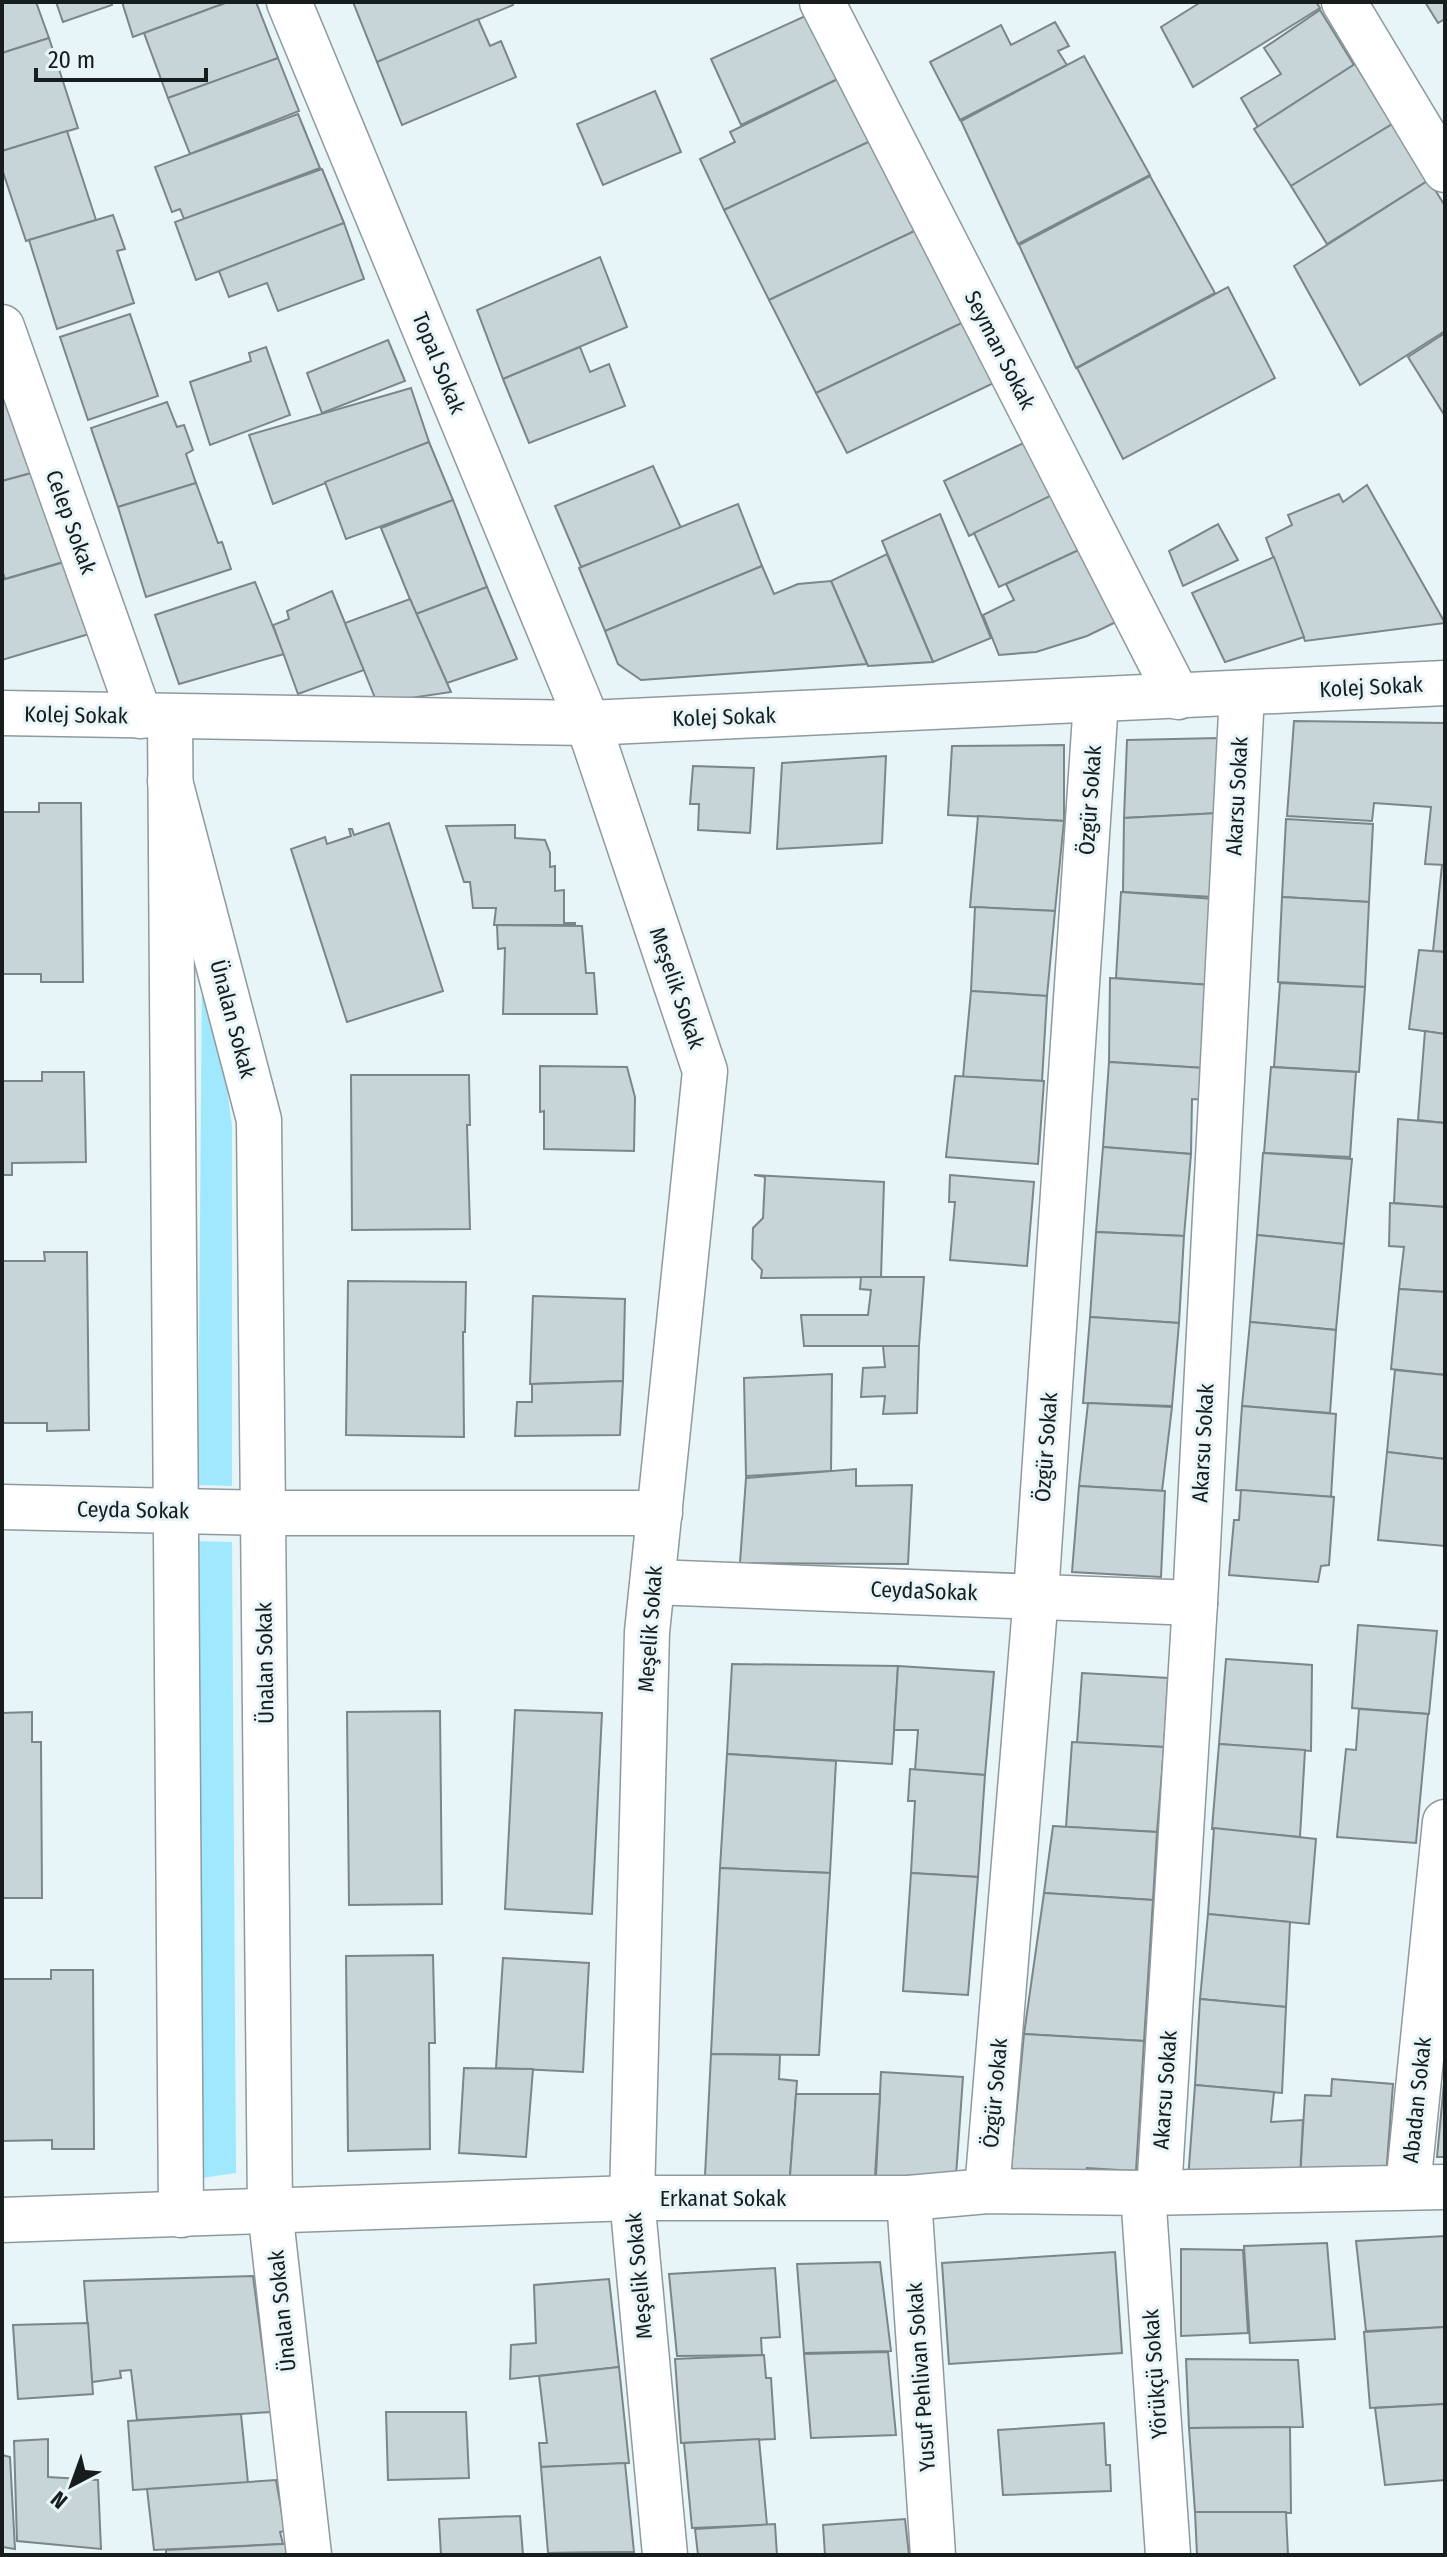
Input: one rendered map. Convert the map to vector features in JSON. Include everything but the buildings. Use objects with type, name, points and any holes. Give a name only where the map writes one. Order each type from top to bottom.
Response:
[{"type":"street","name":"Topal Sokak","points":[[289,2],[588,723]]},
{"type":"street","name":"Seyman Sokak","points":[[822,2],[1178,697]]},
{"type":"street","points":[[1344,2],[1445,170]]},
{"type":"street","name":"Celep Sokak","points":[[2,327],[155,716]]},
{"type":"street","name":"Kolej Sokak","points":[[2,713],[588,723],[1445,683]]},
{"type":"street","name":"Akarsu Sokak","points":[[1151,2193],[1195,1603],[1242,694]]},
{"type":"street","name":"Özgür Sokak","points":[[987,2191],[1036,1595],[1096,701]]},
{"type":"street","name":"Ünalan Sokak","points":[[155,716],[259,1120],[270,2210],[309,2555]]},
{"type":"street","name":"Meşelik Sokak","points":[[588,723],[705,1071],[647,1632],[632,2198],[665,2555]]},
{"type":"street","name":"Ünalan Sokak","points":[[170,781],[181,2215]]},
{"type":"street","name":"Ceyda Sokak","points":[[2,1507],[263,1513],[660,1513]]},
{"type":"street","name":"CeydaSokak","points":[[653,1582],[1195,1603]]},
{"type":"street","name":"Abadan Sokak","points":[[1426,2187],[1445,1822]]},
{"type":"street","name":"Erkanat Sokak","points":[[2,2220],[632,2198],[909,2198],[987,2191],[1151,2193],[1426,2187]]},
{"type":"street","name":"Yörükçü Sokak","points":[[1151,2193],[1168,2555]]},
{"type":"street","name":"Yusuf Pehlivan Sokak","points":[[909,2198],[933,2555]]},
{"type":"shaded area","points":[[202,969],[211,969],[232,1126],[232,1486],[198,1485]]},
{"type":"shaded area","points":[[190,1541],[232,1542],[236,2173],[202,2178]]}]
